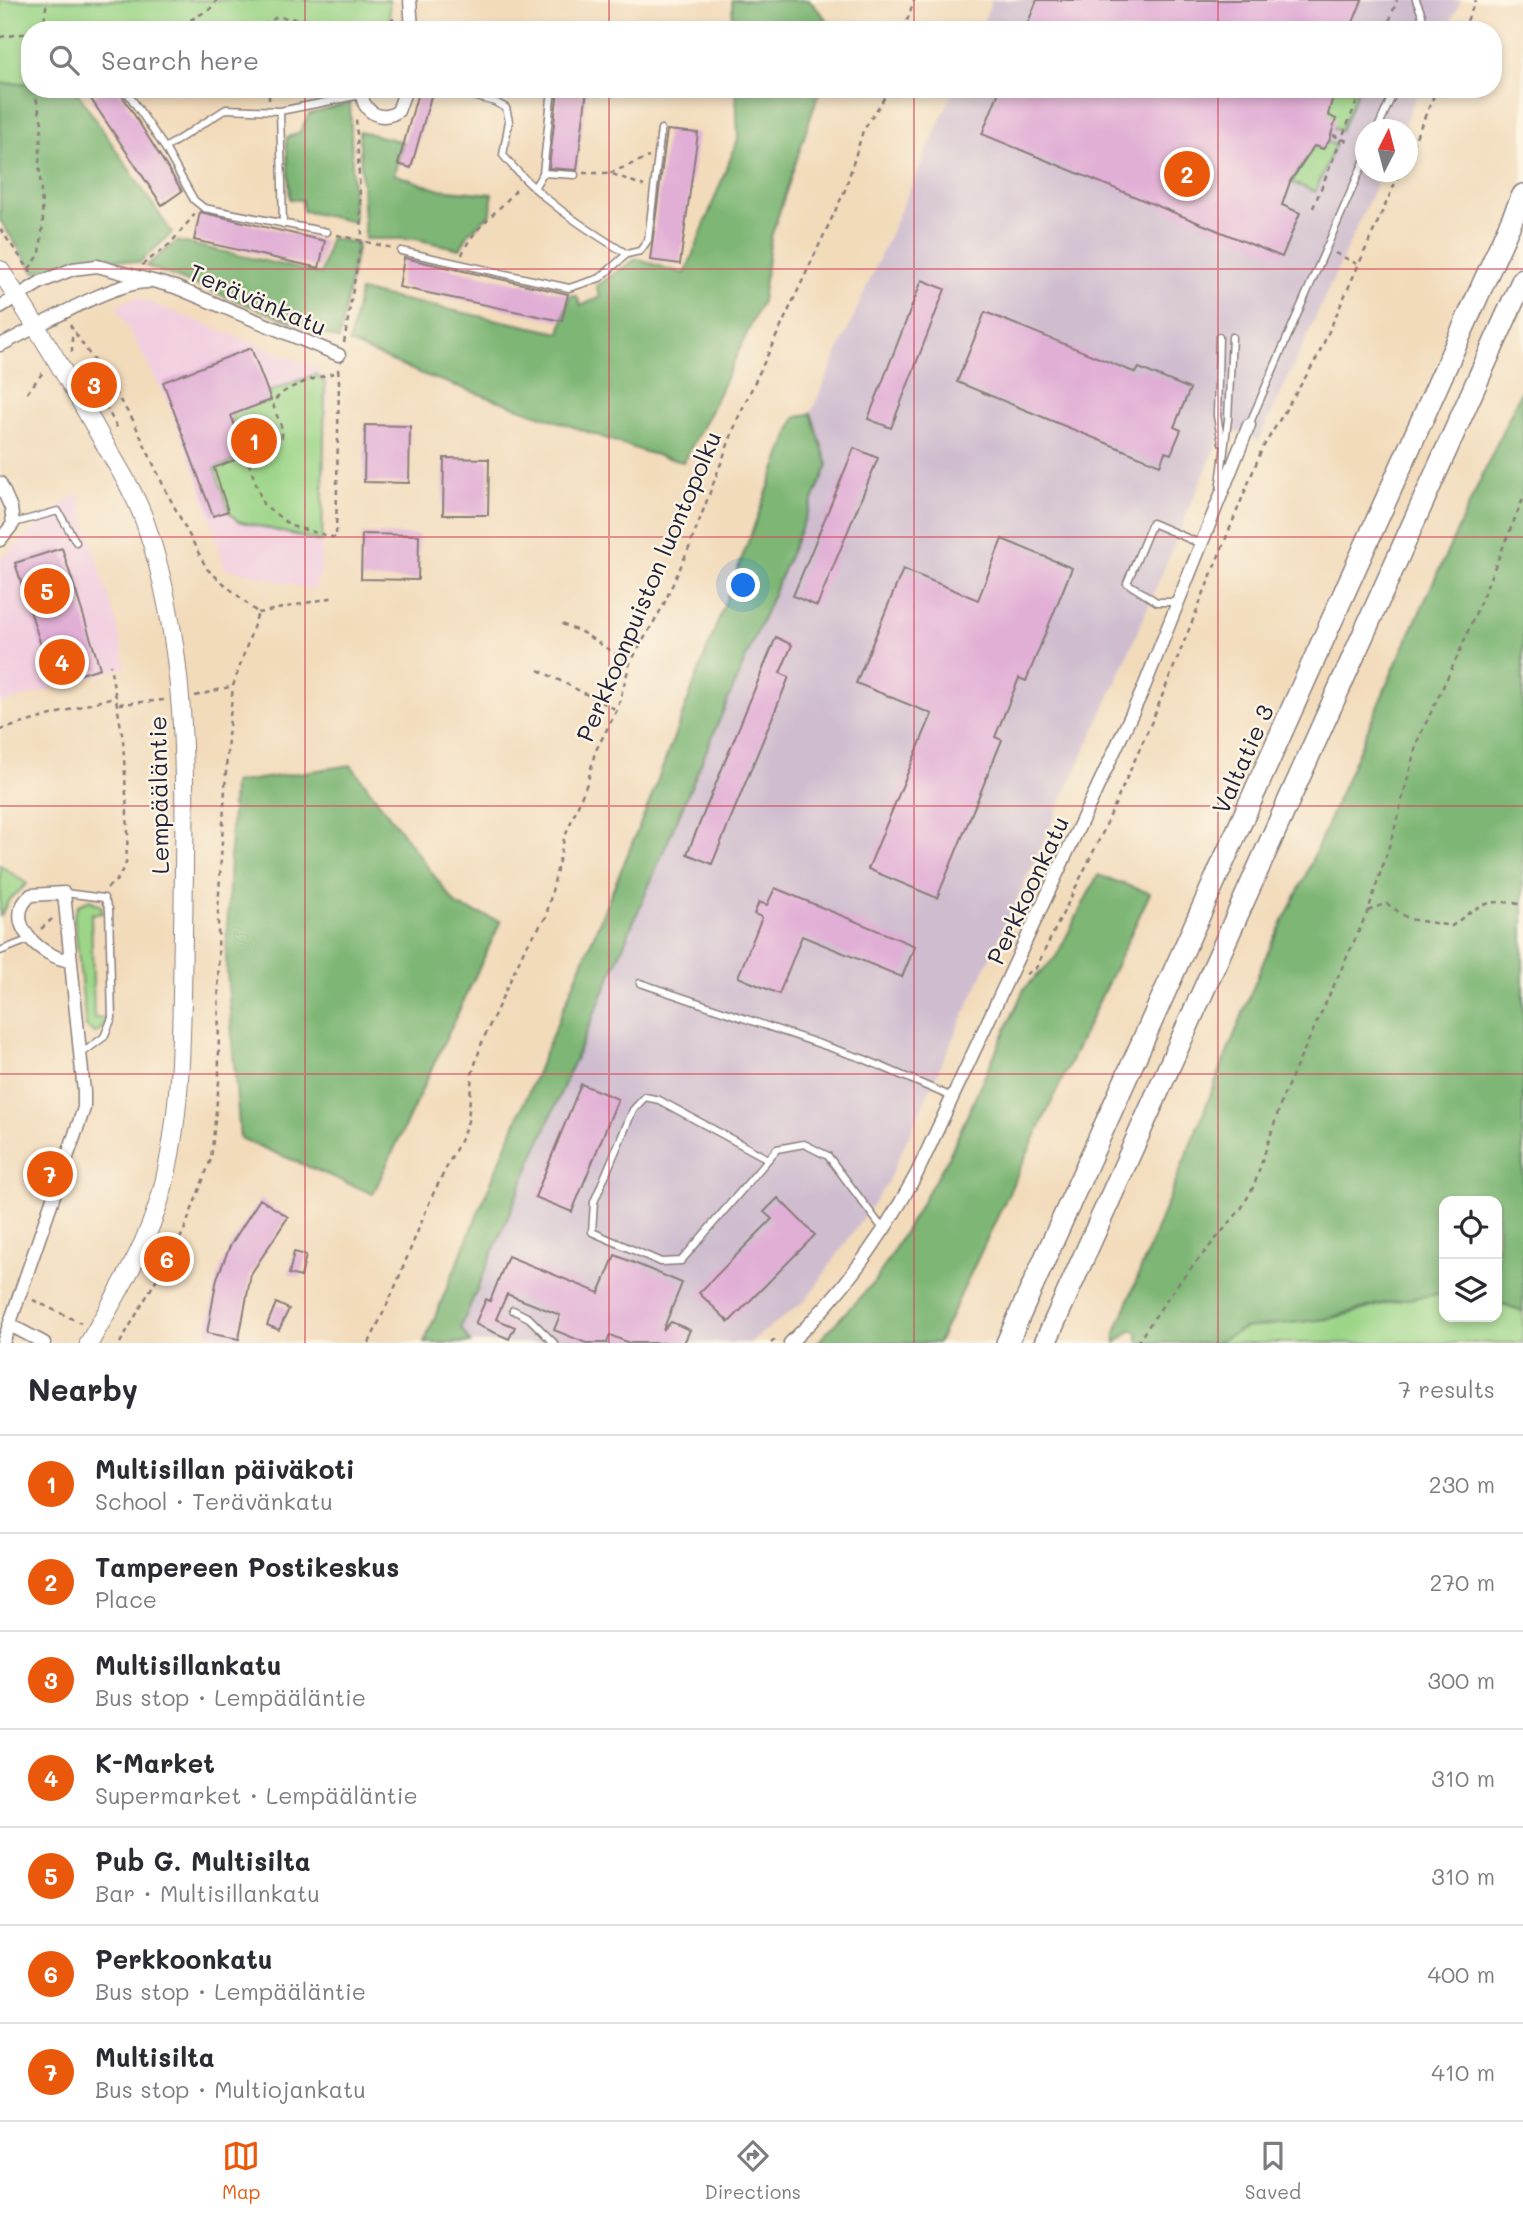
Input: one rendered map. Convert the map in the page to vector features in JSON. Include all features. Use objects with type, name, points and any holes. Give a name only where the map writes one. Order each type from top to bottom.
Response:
[{"type":"highway","name":"Valtatie 3","points":[[1007,1343],[1523,195]]},
{"type":"highway","points":[[1045,1343],[1523,279]]},
{"type":"main road","name":"Lempääläntie","points":[[0,270],[74,387],[144,518],[166,596],[181,693],[183,1027],[177,1111],[170,1155],[152,1222],[132,1268],[93,1336]]},
{"type":"street","points":[[364,98],[372,114],[391,116],[398,111],[403,98]]},
{"type":"street","name":"Terävänkatu","points":[[0,307],[41,282],[74,269],[97,266],[160,281],[339,355]]},
{"type":"street","name":"Terävänkatu","points":[[0,345],[113,289],[133,282],[160,281]]},
{"type":"street","name":"Perkkoonkatu","points":[[790,1343],[839,1294],[885,1231],[917,1173],[1098,789],[1178,602],[1249,425]]},
{"type":"street","points":[[0,483],[11,508],[13,524],[0,540]]},
{"type":"street","points":[[3,1343],[84,1108],[71,961],[60,901],[31,895],[19,905],[17,923],[28,940],[45,954],[71,961]]},
{"type":"street","points":[[10,1325],[44,1343]]},
{"type":"lane","points":[[1416,0],[1422,15],[1421,21]]},
{"type":"lane","points":[[131,98],[165,148],[194,200],[204,208],[327,232]]},
{"type":"lane","points":[[165,148],[226,109],[279,111],[352,98]]},
{"type":"lane","points":[[475,98],[506,108],[509,121],[503,155],[523,180],[576,223],[627,254]]},
{"type":"lane","points":[[534,188],[543,173],[551,98]]},
{"type":"lane","points":[[1382,119],[1391,98]]},
{"type":"lane","points":[[279,111],[284,224]]},
{"type":"lane","points":[[401,251],[569,288],[600,278],[627,254],[640,251],[648,240],[661,129]]},
{"type":"lane","points":[[543,173],[575,174]]},
{"type":"lane","points":[[1249,425],[1355,181]]},
{"type":"lane","points":[[1219,337],[1217,416],[1222,448]]},
{"type":"lane","points":[[1220,497],[1222,448],[1228,419],[1232,337]]},
{"type":"lane","points":[[13,524],[58,510],[75,542]]},
{"type":"lane","points":[[1178,602],[1157,602],[1127,583],[1152,523],[1201,544]]},
{"type":"lane","points":[[60,901],[96,894],[104,898],[109,909],[112,1018],[104,1037],[80,1054]]},
{"type":"lane","points":[[0,951],[28,940]]},
{"type":"lane","points":[[640,983],[864,1059],[953,1097]]},
{"type":"lane","points":[[768,1158],[659,1100],[645,1097],[633,1110],[594,1202],[592,1232],[661,1262],[681,1261],[777,1149],[804,1144],[828,1156],[885,1231]]},
{"type":"lane","points":[[513,1310],[529,1318],[554,1343]]},
{"type":"path","points":[[44,21],[47,0]]},
{"type":"path","points":[[189,21],[210,9],[218,0]]},
{"type":"path","points":[[907,21],[914,0]]},
{"type":"path","points":[[1389,21],[1397,0]]},
{"type":"path","points":[[1467,21],[1476,0]]},
{"type":"path","points":[[392,21],[397,18],[405,5]]},
{"type":"path","points":[[270,21],[277,17],[324,21]]},
{"type":"path","points":[[0,37],[21,34]]},
{"type":"path","points":[[29,269],[40,254],[43,221],[39,163],[42,124],[36,98]]},
{"type":"path","points":[[338,372],[280,392],[273,401],[282,426],[281,441],[253,453],[248,461],[263,503],[291,526],[336,538],[339,355],[348,324],[362,241],[355,110],[362,98]]},
{"type":"path","name":"Perkkoonpuiston luontopolku","points":[[369,1343],[432,1196],[462,1137],[468,1121],[472,1074],[482,1042],[526,948],[546,917],[564,839],[588,782],[595,752],[617,710],[630,663],[663,606],[738,418],[845,190],[863,131],[884,98]]},
{"type":"path","points":[[1313,208],[1358,98]]},
{"type":"path","points":[[1418,132],[1433,98]]},
{"type":"path","points":[[1333,135],[1349,142]]},
{"type":"path","points":[[610,173],[658,152]]},
{"type":"path","points":[[590,172],[610,173],[654,189]]},
{"type":"path","points":[[458,263],[465,245],[477,230],[506,204],[523,180]]},
{"type":"path","points":[[1022,973],[1030,973],[1036,968],[1102,834],[1152,721],[1262,449],[1317,358],[1395,182]]},
{"type":"path","points":[[138,275],[142,265],[170,244],[198,211]]},
{"type":"path","points":[[327,232],[401,251]]},
{"type":"path","points":[[1325,248],[1357,264]]},
{"type":"path","points":[[72,352],[72,338],[76,332]]},
{"type":"path","points":[[26,393],[46,368]]},
{"type":"path","points":[[91,379],[119,431]]},
{"type":"path","points":[[1137,1343],[1176,1286],[1241,1209],[1254,1186],[1284,1094],[1367,911],[1394,831],[1417,742],[1470,628],[1523,499]]},
{"type":"path","points":[[258,613],[334,597]]},
{"type":"path","points":[[562,624],[583,633],[630,663]]},
{"type":"path","points":[[110,665],[119,704],[128,834],[126,863],[117,880]]},
{"type":"path","points":[[538,670],[617,710]]},
{"type":"path","points":[[195,696],[233,686]]},
{"type":"path","points":[[0,730],[117,696]]},
{"type":"path","points":[[119,704],[168,699]]},
{"type":"path","points":[[28,940],[53,919],[60,901]]},
{"type":"path","points":[[55,931],[53,919],[60,901]]},
{"type":"path","points":[[1367,911],[1387,903],[1409,919],[1452,926],[1480,905],[1504,901],[1523,905]]},
{"type":"path","points":[[20,1294],[93,1336]]},
{"type":"path","points":[[771,1343],[786,1330]]},
{"type":"shaded area","points":[[992,0],[1461,0],[1451,21],[984,21]]},
{"type":"shaded area","points":[[950,98],[1416,98],[1406,119],[1355,119],[1355,182],[1377,182],[1259,441],[1224,427],[1117,680],[886,1185],[806,1300],[749,1343],[470,1343],[461,1328],[828,465],[811,413]]},
{"type":"shaded area","points":[[136,297],[317,368],[328,383],[321,571],[314,590],[225,568],[200,484],[166,398],[116,306]]},
{"type":"shaded area","points":[[77,492],[117,625],[126,667],[0,704],[0,559]]},
{"type":"green space","points":[[0,0],[389,0],[390,21],[21,21],[21,83],[0,84]]},
{"type":"green space","points":[[732,0],[809,0],[828,21],[733,21]]},
{"type":"green space","points":[[21,83],[21,98],[81,98],[172,233],[139,263],[100,256],[34,272],[0,220],[0,84]]},
{"type":"green space","points":[[736,98],[817,98],[771,237],[762,301],[709,414],[683,462],[645,452],[422,374],[349,343],[360,291],[560,333],[570,295],[577,296],[581,306],[600,297],[596,286],[636,259],[685,274],[738,139]]},
{"type":"green space","points":[[1332,98],[1354,98],[1341,131],[1333,127],[1327,115]]},
{"type":"green space","points":[[350,103],[354,222],[303,211],[302,200],[290,199],[286,138],[300,132],[309,114]]},
{"type":"green space","points":[[359,131],[403,142],[394,174],[437,189],[492,194],[491,213],[469,233],[460,249],[415,239],[365,239]]},
{"type":"green space","points":[[1328,142],[1335,145],[1315,192],[1291,182],[1314,146],[1322,149]]},
{"type":"green space","points":[[330,238],[358,243],[339,340],[146,266],[177,241],[321,274]]},
{"type":"green space","points":[[316,374],[325,383],[322,542],[238,521],[228,511],[214,468],[245,456],[231,415],[268,392]]},
{"type":"green space","points":[[1523,387],[1523,1311],[1502,1304],[1502,1196],[1439,1196],[1439,1294],[1379,1304],[1326,1319],[1244,1328],[1216,1343],[1139,1343],[1137,1333],[1132,1330],[1116,1343],[1115,1334],[1265,958],[1304,879],[1394,668]]},
{"type":"green space","points":[[811,413],[828,465],[461,1327],[470,1343],[424,1343],[649,803],[795,418]]},
{"type":"green space","points":[[351,765],[457,906],[501,921],[373,1194],[240,1138],[226,959],[233,783]]},
{"type":"green space","points":[[0,865],[27,884],[9,900],[0,917]]},
{"type":"green space","points":[[1098,875],[1150,893],[938,1343],[817,1343],[876,1280],[948,1158],[1024,989],[1056,957]]},
{"type":"green space","points":[[90,900],[101,906],[103,913],[91,914],[94,1018],[106,1018],[100,1031],[95,1033],[86,1027],[74,915],[78,905]]},
{"type":"green space","points":[[1439,1293],[1439,1322],[1502,1322],[1502,1304],[1523,1311],[1523,1343],[1216,1343],[1241,1329],[1327,1319]]},
{"type":"building","points":[[1037,0],[1362,0],[1354,21],[1029,21]]},
{"type":"building","points":[[124,98],[182,191],[162,205],[91,99]]},
{"type":"building","points":[[416,98],[430,98],[411,168],[398,164]]},
{"type":"building","points":[[557,98],[586,98],[577,170],[549,168]]},
{"type":"building","points":[[996,98],[1333,98],[1328,115],[1336,119],[1329,141],[1323,149],[1314,146],[1290,182],[1282,205],[1300,213],[1282,257],[982,134]]},
{"type":"building","points":[[667,130],[698,133],[680,264],[650,260]]},
{"type":"building","points":[[200,212],[325,241],[319,268],[194,240]]},
{"type":"building","points":[[404,258],[568,294],[562,321],[399,287]]},
{"type":"building","points":[[922,280],[945,289],[891,428],[868,419]]},
{"type":"building","points":[[985,312],[1136,373],[1139,368],[1190,389],[1174,427],[1181,430],[1171,454],[1165,452],[1160,465],[957,382]]},
{"type":"building","points":[[251,348],[271,400],[231,415],[245,456],[214,468],[228,511],[213,516],[163,382]]},
{"type":"building","points":[[365,425],[410,426],[409,483],[364,482]]},
{"type":"building","points":[[854,448],[878,458],[817,606],[793,596]]},
{"type":"building","points":[[444,458],[489,459],[488,515],[443,515]]},
{"type":"building","points":[[362,534],[419,535],[418,580],[361,579]]},
{"type":"building","points":[[1002,539],[1072,568],[1026,681],[1019,678],[995,737],[1002,740],[937,898],[868,869],[932,714],[856,683],[903,569],[978,600]]},
{"type":"building","points":[[62,548],[100,668],[53,683],[15,563]]},
{"type":"building","points":[[776,637],[792,645],[780,673],[789,677],[712,864],[687,854]]},
{"type":"building","points":[[775,888],[915,946],[902,977],[802,936],[779,994],[738,977],[762,917],[754,914],[759,902],[767,905]]},
{"type":"building","points":[[581,1084],[618,1099],[572,1212],[535,1197]]},
{"type":"building","points":[[778,1198],[815,1235],[729,1322],[699,1293],[772,1219],[764,1212]]},
{"type":"building","points":[[260,1199],[288,1217],[251,1274],[239,1339],[207,1333],[217,1278],[230,1246]]},
{"type":"building","points":[[294,1252],[306,1255],[301,1277],[289,1274]]},
{"type":"building","points":[[615,1255],[682,1283],[663,1330],[671,1322],[690,1330],[684,1343],[629,1343],[610,1335],[607,1343],[586,1343],[554,1330],[560,1315],[507,1294],[496,1319],[515,1327],[509,1339],[475,1324],[486,1299],[490,1301],[508,1256],[599,1293]]},
{"type":"building","points":[[276,1303],[289,1309],[279,1330],[267,1325]]},
{"type":"place","name":"Tampereen Postikeskus","points":[[1187,174]]},
{"type":"place","name":"Multisillankatu","points":[[94,385]]},
{"type":"place","name":"Multisillan päiväkoti","points":[[254,441]]},
{"type":"place","name":"Pub G. Multisilta","points":[[47,591]]},
{"type":"place","name":"K-Market","points":[[62,662]]},
{"type":"place","name":"Multisilta","points":[[50,1174]]},
{"type":"place","name":"Perkkoonkatu","points":[[167,1259]]}]
